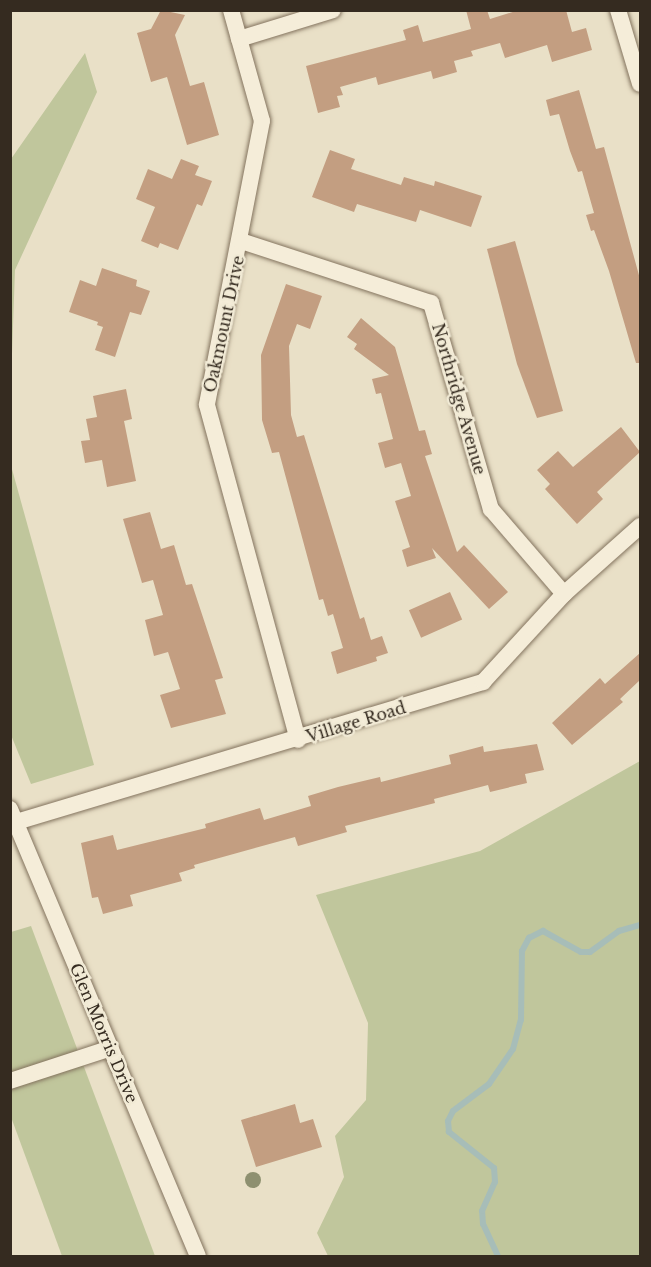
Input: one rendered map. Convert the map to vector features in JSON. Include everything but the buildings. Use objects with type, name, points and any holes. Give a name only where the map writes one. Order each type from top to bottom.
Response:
[{"type":"street","name":"Oakmount Drive","points":[[231,10],[262,121],[242,241],[207,405],[298,740]]},
{"type":"street","points":[[238,39],[333,10]]},
{"type":"street","points":[[618,10],[640,84]]},
{"type":"street","name":"Northridge Avenue","points":[[242,241],[431,303],[491,509],[564,594]]},
{"type":"street","name":"Village Road","points":[[13,815],[298,740],[483,682],[564,594],[640,526]]},
{"type":"street","name":"Glen Morris Drive","points":[[13,815],[198,1257]]},
{"type":"street","points":[[10,1081],[111,1048]]},
{"type":"green space","points":[[85,53],[97,92],[15,270],[11,382],[11,159]]},
{"type":"green space","points":[[10,462],[94,765],[31,784],[11,735]]},
{"type":"green space","points":[[640,761],[640,1256],[328,1256],[317,1233],[344,1177],[335,1136],[366,1100],[368,1023],[316,895],[480,851]]},
{"type":"green space","points":[[31,926],[155,1256],[62,1256],[11,1117],[11,932]]},
{"type":"waterway","points":[[498,1256],[483,1224],[482,1211],[495,1182],[494,1168],[449,1132],[448,1121],[453,1111],[489,1084],[513,1049],[521,1020],[522,951],[529,938],[543,931],[581,952],[590,952],[619,931],[640,925]]}]
